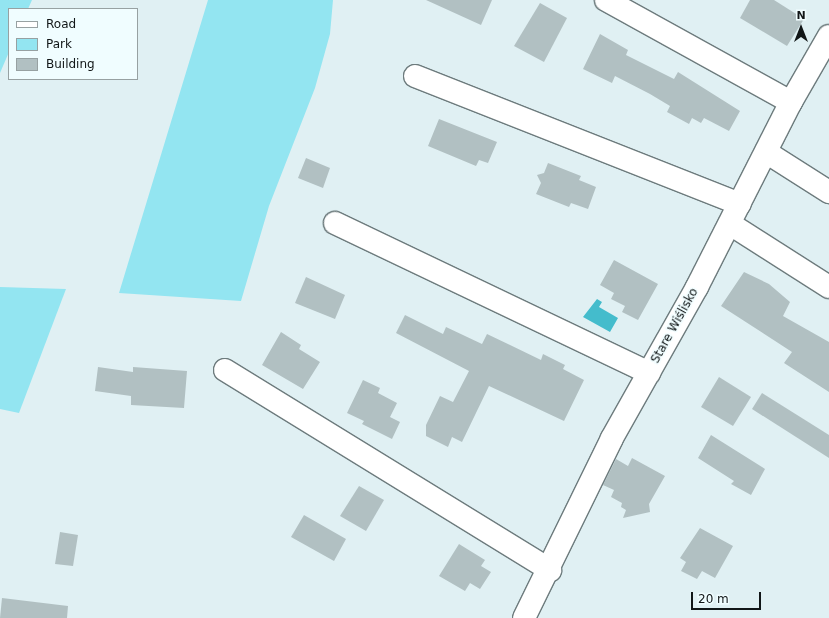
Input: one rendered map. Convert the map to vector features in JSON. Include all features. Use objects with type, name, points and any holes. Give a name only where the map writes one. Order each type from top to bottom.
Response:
[{"type":"street","points":[[606,0],[791,102]]},
{"type":"street","name":"Stare Wiślisko","points":[[524,618],[550,570],[612,438],[649,374],[730,224],[791,102],[829,36]]},
{"type":"street","points":[[415,76],[740,204]]},
{"type":"street","points":[[766,152],[829,192]]},
{"type":"street","points":[[335,223],[649,374]]},
{"type":"street","points":[[730,224],[829,287]]},
{"type":"street","points":[[225,370],[550,570]]},
{"type":"green space","points":[[0,0],[32,0],[28,8],[8,8],[8,54],[0,73]]},
{"type":"green space","points":[[208,0],[333,0],[330,34],[315,88],[269,206],[241,301],[119,293]]},
{"type":"green space","points":[[0,287],[66,289],[19,413],[0,409]]},
{"type":"shaded area","points":[[597,299],[602,302],[599,307],[618,318],[610,332],[583,317]]},
{"type":"building","points":[[426,0],[492,0],[481,25]]},
{"type":"building","points":[[750,0],[774,0],[804,19],[787,46],[740,18]]},
{"type":"building","points":[[540,3],[567,18],[544,62],[514,46]]},
{"type":"building","points":[[600,34],[628,50],[626,55],[674,79],[678,72],[740,111],[729,131],[704,118],[701,123],[692,118],[689,124],[667,112],[670,106],[650,94],[615,76],[612,83],[583,69]]},
{"type":"building","points":[[439,119],[497,142],[488,163],[479,160],[476,166],[428,146]]},
{"type":"building","points":[[306,158],[330,168],[323,188],[298,178]]},
{"type":"building","points":[[548,163],[581,176],[579,180],[596,187],[588,209],[571,203],[569,207],[536,194],[541,183],[537,175],[544,173]]},
{"type":"building","points":[[614,260],[658,284],[638,320],[622,312],[625,306],[611,299],[614,293],[600,285]]},
{"type":"building","points":[[744,272],[769,284],[790,302],[783,316],[829,342],[829,392],[784,363],[792,352],[721,306]]},
{"type":"building","points":[[306,277],[345,295],[335,319],[295,303]]},
{"type":"building","points":[[405,315],[443,334],[446,327],[482,344],[487,334],[541,360],[543,354],[565,365],[563,369],[584,380],[564,421],[489,386],[462,442],[452,437],[448,447],[426,436],[426,425],[440,396],[453,402],[469,371],[396,333]]},
{"type":"building","points":[[281,332],[301,345],[299,349],[320,362],[303,389],[262,365]]},
{"type":"building","points":[[98,367],[133,372],[133,367],[187,371],[184,408],[131,405],[131,396],[95,391]]},
{"type":"building","points":[[719,377],[751,397],[733,426],[701,407]]},
{"type":"building","points":[[363,380],[380,388],[378,393],[397,403],[390,417],[400,422],[392,439],[362,424],[364,421],[347,413]]},
{"type":"building","points":[[762,393],[829,435],[829,458],[752,409]]},
{"type":"building","points":[[711,435],[765,469],[751,495],[731,484],[734,481],[698,458]]},
{"type":"building","points":[[632,458],[665,476],[649,504],[650,512],[623,518],[626,510],[621,507],[622,503],[611,497],[614,490],[603,485],[616,459],[628,466]]},
{"type":"building","points":[[359,486],[384,500],[366,531],[340,516]]},
{"type":"building","points":[[304,515],[346,539],[334,561],[291,537]]},
{"type":"building","points":[[700,528],[733,546],[715,578],[702,571],[697,579],[681,571],[686,562],[680,558]]},
{"type":"building","points":[[60,532],[78,535],[73,566],[55,564]]},
{"type":"building","points":[[459,544],[485,560],[481,566],[491,572],[480,589],[470,583],[465,591],[439,576]]},
{"type":"building","points":[[2,598],[68,606],[67,618],[0,618]]}]
